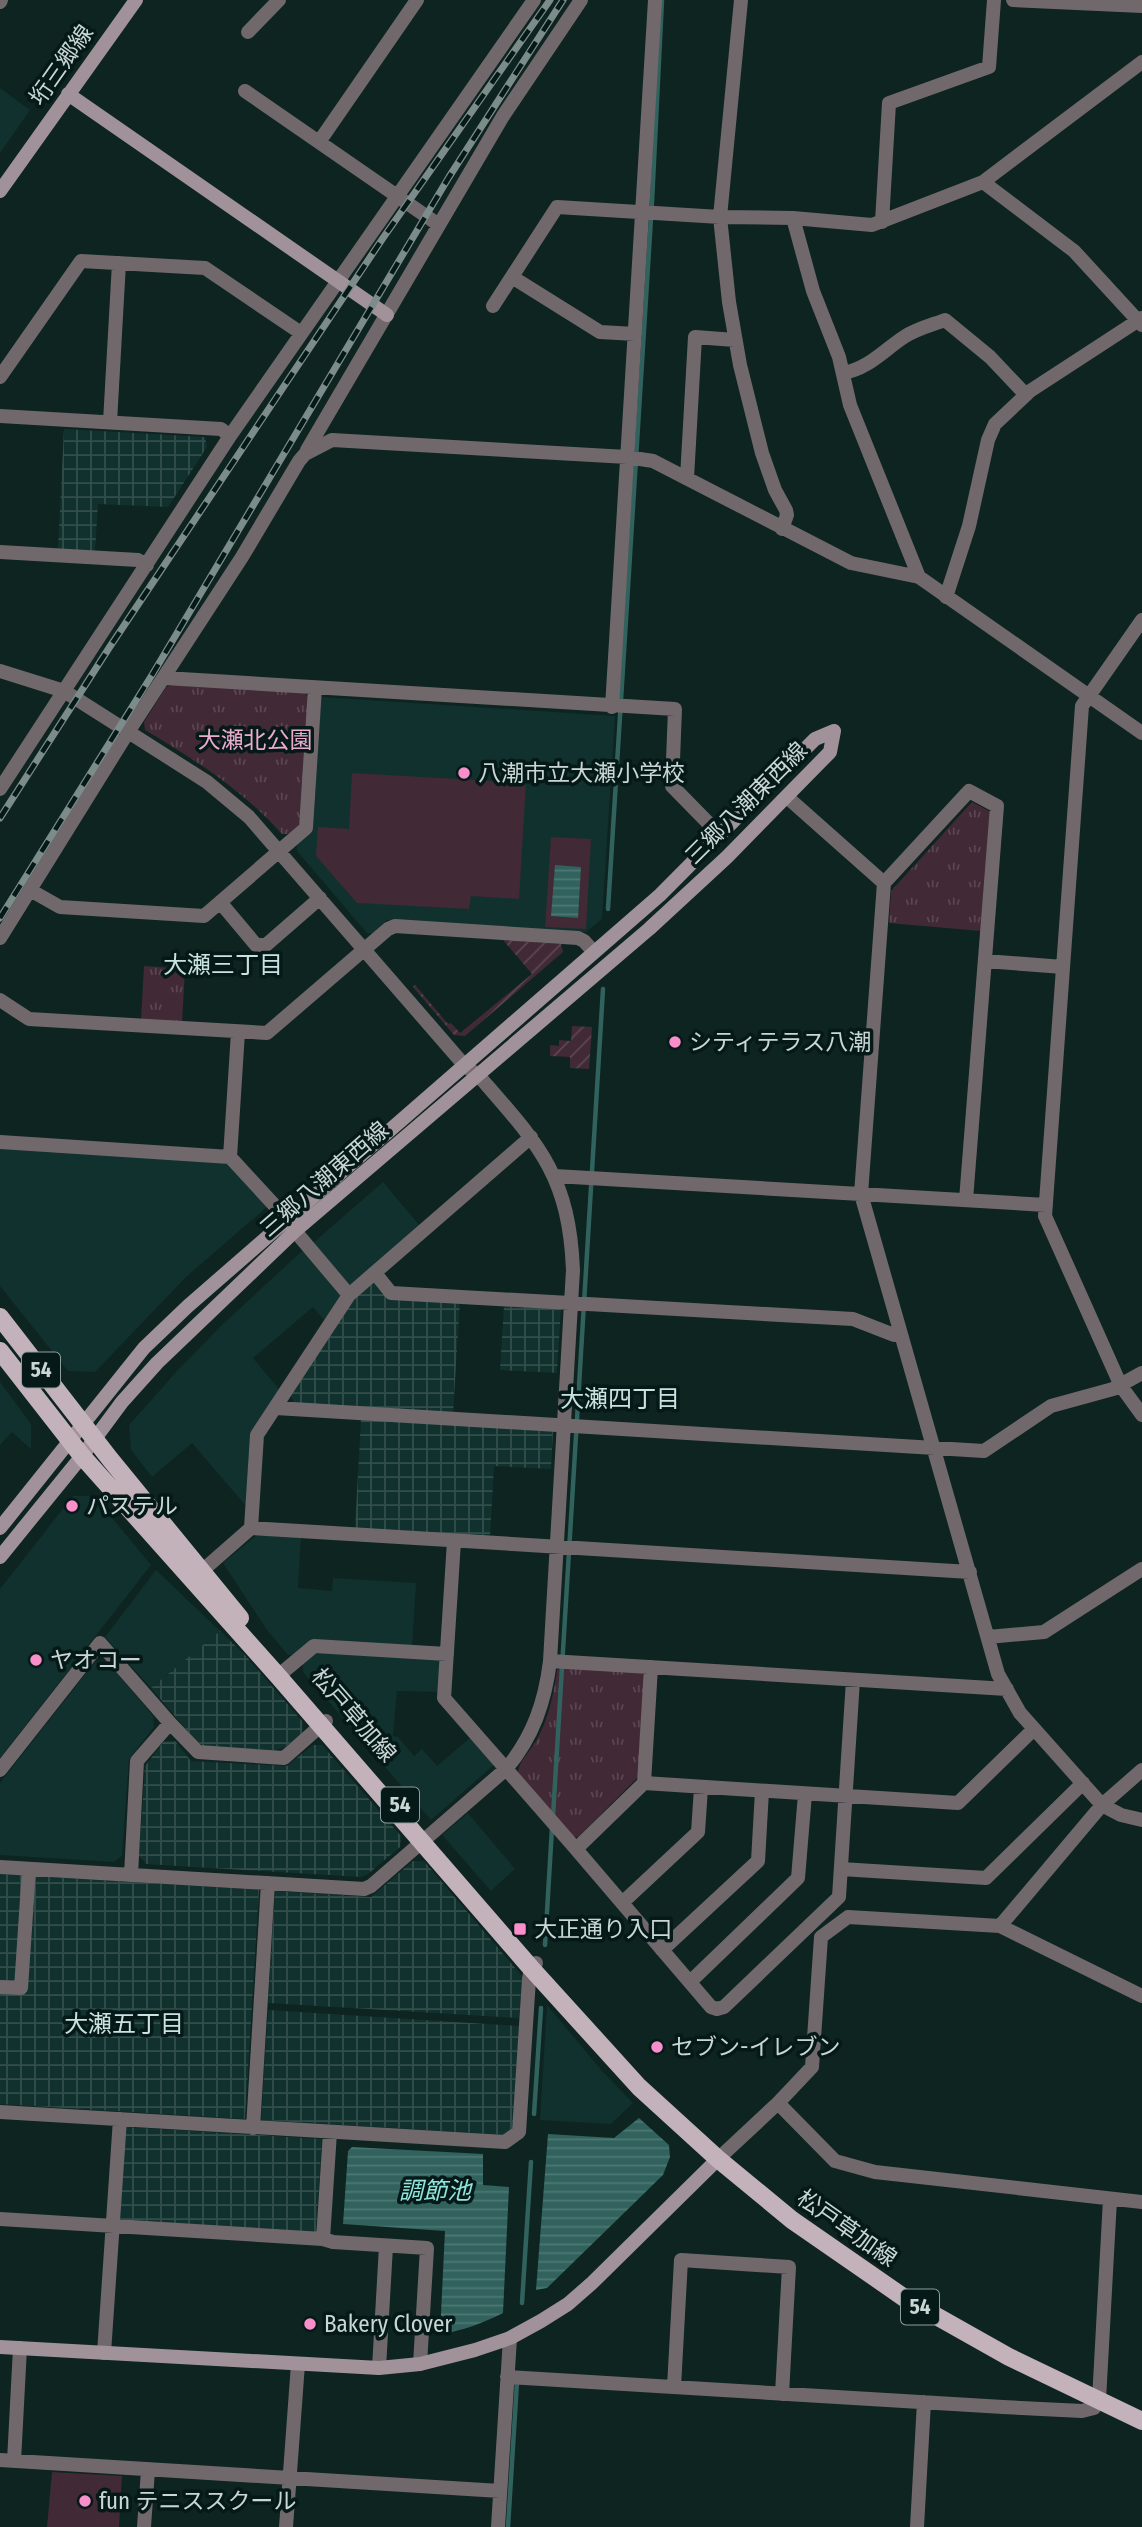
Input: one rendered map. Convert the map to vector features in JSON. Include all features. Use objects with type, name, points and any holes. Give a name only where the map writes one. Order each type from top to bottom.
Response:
[{"type":"main road","name":"松戸草加線","points":[[0,1317],[95,1440],[203,1570],[281,1674]]},
{"type":"main road","name":"松戸草加線","points":[[0,1350],[82,1456],[281,1674],[534,1965],[611,2058],[718,2159],[792,2220],[906,2299],[1009,2357],[1142,2421]]},
{"type":"street","name":"垳三郷線","points":[[0,191],[136,0]]},
{"type":"street","points":[[248,32],[279,0]]},
{"type":"street","points":[[319,142],[417,0]]},
{"type":"street","points":[[0,789],[230,436],[534,0]]},
{"type":"street","points":[[0,938],[304,454],[503,116],[581,0]]},
{"type":"street","points":[[619,707],[627,457],[635,334],[650,213],[645,146],[655,0]]},
{"type":"street","points":[[741,0],[720,218],[735,340],[762,453],[786,510],[782,529]]},
{"type":"street","points":[[883,222],[889,103],[989,67],[994,0]]},
{"type":"street","points":[[1013,0],[1142,6]]},
{"type":"street","points":[[494,306],[557,207],[720,218],[793,218],[872,225],[984,182],[1142,62]]},
{"type":"street","points":[[245,91],[439,225]]},
{"type":"street","points":[[68,94],[387,314]]},
{"type":"street","points":[[946,597],[969,526],[988,440],[995,424],[1026,395],[1141,321],[1074,251],[984,182]]},
{"type":"street","points":[[793,218],[813,290],[843,373],[850,405],[919,577]]},
{"type":"street","points":[[0,377],[81,261],[205,268],[301,333]]},
{"type":"street","points":[[110,422],[118,264]]},
{"type":"street","points":[[512,277],[600,332],[635,334]]},
{"type":"street","points":[[843,373],[872,362],[907,335],[945,320],[990,357],[1026,395]]},
{"type":"street","points":[[687,478],[695,337],[735,340]]},
{"type":"street","points":[[0,416],[221,429],[230,436]]},
{"type":"street","points":[[304,454],[332,440],[643,458],[861,566],[919,577],[1142,733]]},
{"type":"street","points":[[0,552],[138,560],[147,565]]},
{"type":"street","points":[[1142,620],[1082,706],[1045,1216],[1121,1386],[1142,1415]]},
{"type":"street","points":[[0,671],[64,691],[207,782],[249,817],[280,851],[465,1066],[478,1074],[531,1137],[555,1176],[571,1234],[575,1303],[567,1425],[567,1548],[560,1662],[533,1729],[521,1751],[506,1769],[371,1886],[364,1889],[0,1867]]},
{"type":"street","points":[[165,678],[675,709],[672,786],[721,836]]},
{"type":"street","points":[[30,890],[60,907],[204,916],[306,828],[315,688]]},
{"type":"street","name":"三郷八潮東西線","points":[[0,1528],[144,1348],[287,1219],[660,895],[815,739],[834,731],[830,752],[787,797],[649,929],[295,1231],[156,1363],[0,1557]]},
{"type":"street","points":[[966,1200],[997,806],[969,792],[884,884],[861,1194],[998,1674],[1020,1713],[1102,1805],[1121,1815],[1142,1820]]},
{"type":"street","points":[[787,797],[884,884]]},
{"type":"street","points":[[220,902],[256,945],[266,945],[320,898]]},
{"type":"street","points":[[0,1000],[29,1019],[267,1034],[364,949],[395,926],[578,938],[593,951]]},
{"type":"street","points":[[985,961],[1063,967]]},
{"type":"street","points":[[230,1157],[238,1032]]},
{"type":"street","points":[[251,1528],[257,1435],[349,1295],[531,1137]]},
{"type":"street","points":[[0,1142],[230,1157],[287,1219]]},
{"type":"street","points":[[555,1176],[1046,1205]]},
{"type":"street","points":[[295,1231],[349,1295]]},
{"type":"street","points":[[375,1273],[391,1293],[853,1319],[894,1335],[900,1333]]},
{"type":"street","points":[[276,1408],[984,1451],[1051,1406],[1121,1386],[1142,1373]]},
{"type":"street","points":[[203,1570],[251,1528],[970,1573]]},
{"type":"street","points":[[454,1541],[444,1698],[711,2007],[724,2007],[839,1897],[853,1679]]},
{"type":"street","points":[[988,1637],[1044,1632],[1142,1569]]},
{"type":"street","points":[[0,1770],[100,1643],[198,1752],[284,1758],[323,1724]]},
{"type":"street","points":[[281,1674],[314,1646],[447,1654]]},
{"type":"street","points":[[560,1662],[1007,1689]]},
{"type":"street","points":[[576,1849],[644,1783],[651,1667]]},
{"type":"street","points":[[131,1875],[137,1761],[170,1723]]},
{"type":"street","points":[[644,1783],[958,1803],[1034,1729]]},
{"type":"street","points":[[1000,1926],[1102,1805],[1142,1770]]},
{"type":"street","points":[[841,1869],[986,1878],[1083,1783]]},
{"type":"street","points":[[622,1903],[698,1832],[701,1788]]},
{"type":"street","points":[[662,1950],[758,1861],[762,1791]]},
{"type":"street","points":[[690,1982],[799,1878],[805,1794]]},
{"type":"street","points":[[0,1987],[21,1988],[29,1868]]},
{"type":"street","points":[[253,2128],[268,1883]]},
{"type":"street","points":[[0,2347],[379,2368],[420,2364],[475,2350],[510,2337],[568,2304],[813,2067],[821,1937],[848,1917],[1000,1926],[1142,1996]]},
{"type":"street","points":[[0,2112],[505,2142],[519,2132],[534,1965]]},
{"type":"street","points":[[778,2102],[835,2161],[842,2163],[875,2172],[1142,2202]]},
{"type":"street","points":[[104,2353],[120,2119]]},
{"type":"street","points":[[323,2239],[330,2132]]},
{"type":"street","points":[[507,2377],[1082,2411],[1094,2408],[1099,2400],[1110,2199]]},
{"type":"street","points":[[0,2219],[427,2248],[420,2364]]},
{"type":"street","points":[[379,2368],[386,2246]]},
{"type":"street","points":[[674,2387],[681,2260],[789,2267],[782,2395]]},
{"type":"street","points":[[498,2527],[510,2337]]},
{"type":"street","points":[[20,2348],[7,2461],[500,2491]]},
{"type":"street","points":[[286,2527],[298,2364]]},
{"type":"street","points":[[917,2527],[924,2402]]},
{"type":"street","points":[[144,2527],[148,2470]]},
{"type":"shaded area","points":[[0,88],[30,110],[0,153]]},
{"type":"shaded area","points":[[64,429],[205,437],[207,447],[168,507],[98,504],[95,552],[58,550]]},
{"type":"shaded area","name":"八潮市立大瀬小学校","points":[[321,697],[615,716],[602,919],[586,932],[387,920],[373,933],[367,933],[297,851],[297,845],[313,830]]},
{"type":"shaded area","points":[[0,1148],[228,1163],[267,1207],[187,1276],[95,1372],[68,1371],[0,1286]]},
{"type":"shaded area","points":[[383,1182],[420,1226],[350,1286],[313,1243]]},
{"type":"shaded area","points":[[303,1250],[342,1295],[325,1321],[313,1307],[253,1358],[279,1389],[250,1433],[246,1506],[192,1443],[152,1477],[131,1450],[129,1425],[223,1324]]},
{"type":"shaded area","points":[[374,1282],[460,1302],[453,1413],[294,1403],[291,1395],[353,1299]]},
{"type":"shaded area","points":[[504,1305],[561,1308],[557,1373],[500,1370]]},
{"type":"shaded area","points":[[0,1382],[31,1424],[31,1449],[12,1432],[0,1445]]},
{"type":"shaded area","points":[[361,1419],[553,1431],[551,1469],[494,1466],[490,1537],[355,1529]]},
{"type":"shaded area","points":[[73,1496],[94,1496],[151,1565],[0,1758],[0,1589]]},
{"type":"shaded area","points":[[257,1535],[301,1538],[298,1588],[332,1591],[333,1578],[416,1583],[412,1647],[288,1655],[267,1630],[223,1563]]},
{"type":"shaded area","points":[[156,1570],[220,1631],[151,1688],[105,1637]]},
{"type":"shaded area","points":[[220,1631],[244,1654],[303,1722],[302,1733],[285,1747],[275,1750],[205,1747],[197,1742],[151,1688]]},
{"type":"shaded area","points":[[316,1653],[441,1660],[439,1692],[397,1691],[393,1736],[398,1737],[414,1756],[422,1749],[437,1766],[470,1738],[494,1765],[431,1820],[303,1672],[303,1663]]},
{"type":"shaded area","points":[[106,1660],[153,1716],[154,1727],[129,1759],[122,1856],[114,1862],[0,1855],[0,1783],[95,1662]]},
{"type":"shaded area","points":[[164,1741],[175,1741],[191,1761],[287,1766],[313,1745],[322,1745],[401,1836],[400,1847],[361,1877],[146,1864],[139,1856],[145,1766]]},
{"type":"shaded area","points":[[468,1813],[515,1869],[491,1891],[442,1835]]},
{"type":"shaded area","points":[[413,1861],[424,1861],[522,1976],[519,2018],[268,2003],[275,1891],[371,1897]]},
{"type":"shaded area","points":[[0,1874],[23,1875],[16,1982],[0,1982]]},
{"type":"shaded area","points":[[34,1876],[259,1890],[245,2119],[0,2104],[0,1992],[27,1994]]},
{"type":"shaded area","points":[[547,2005],[602,2071],[633,2103],[611,2124],[540,2120]]},
{"type":"shaded area","points":[[268,2010],[519,2026],[512,2135],[261,2120]]},
{"type":"shaded area","points":[[126,2127],[322,2139],[316,2232],[120,2220]]},
{"type":"green space","name":"大瀬北公園","points":[[174,684],[304,692],[308,697],[301,820],[298,826],[288,834],[282,834],[235,790],[200,764],[145,730],[144,722],[166,687]]},
{"type":"green space","points":[[352,773],[526,783],[519,899],[471,896],[469,909],[357,903],[316,856],[318,827],[349,829]]},
{"type":"green space","points":[[972,802],[991,812],[981,931],[889,923],[891,891]]},
{"type":"green space","points":[[551,837],[591,839],[586,929],[545,927]]},
{"type":"green space","points":[[503,940],[561,944],[563,952],[465,1036],[454,1035],[413,987],[415,985],[448,1024],[451,1023],[460,1033],[532,974]]},
{"type":"green space","points":[[144,966],[185,969],[182,1023],[141,1020]]},
{"type":"green space","points":[[572,1026],[592,1027],[589,1069],[570,1068],[570,1057],[550,1056],[550,1045],[559,1046],[559,1040],[571,1041]]},
{"type":"green space","points":[[561,1667],[640,1671],[644,1676],[638,1777],[578,1837],[572,1837],[518,1775],[522,1761],[544,1724],[557,1670]]},
{"type":"green space","name":"fun テニススクール","points":[[52,2472],[122,2476],[119,2527],[47,2527]]},
{"type":"water","points":[[555,865],[581,867],[578,918],[551,916]]},
{"type":"water","points":[[639,2118],[669,2145],[670,2157],[663,2175],[547,2288],[536,2290],[548,2134],[614,2138]]},
{"type":"water","name":"調節池","points":[[352,2147],[483,2154],[483,2185],[509,2187],[503,2313],[472,2326],[440,2334],[445,2231],[343,2224],[348,2151]]},
{"type":"waterway","points":[[608,909],[662,0]]},
{"type":"waterway","points":[[553,1816],[603,989]]},
{"type":"waterway","points":[[545,1945],[552,1828]]},
{"type":"waterway","points":[[534,2114],[541,2008]]},
{"type":"waterway","points":[[522,2303],[531,2162]]},
{"type":"waterway","points":[[508,2527],[517,2382]]},
{"type":"railway","points":[[0,818],[109,648],[383,238],[550,0]]},
{"type":"railway","points":[[0,918],[152,675],[449,177],[563,0]]},
{"type":"place","name":"八潮市立大瀬小学校","points":[[464,773]]},
{"type":"place","name":"シティテラス八潮","points":[[675,1042]]},
{"type":"place","name":"パステル","points":[[72,1506]]},
{"type":"place","name":"ヤオコー","points":[[36,1660]]},
{"type":"place","name":"大正通り入口","points":[[520,1929]]},
{"type":"place","name":"セブン-イレブン","points":[[657,2047]]},
{"type":"place","name":"Bakery Clover","points":[[310,2324]]},
{"type":"place","name":"fun テニススクール","points":[[85,2501]]},
{"type":"district","name":"大瀬三丁目","points":[[223,965]]},
{"type":"district","name":"大瀬四丁目","points":[[620,1399]]},
{"type":"district","name":"大瀬五丁目","points":[[124,2024]]}]
